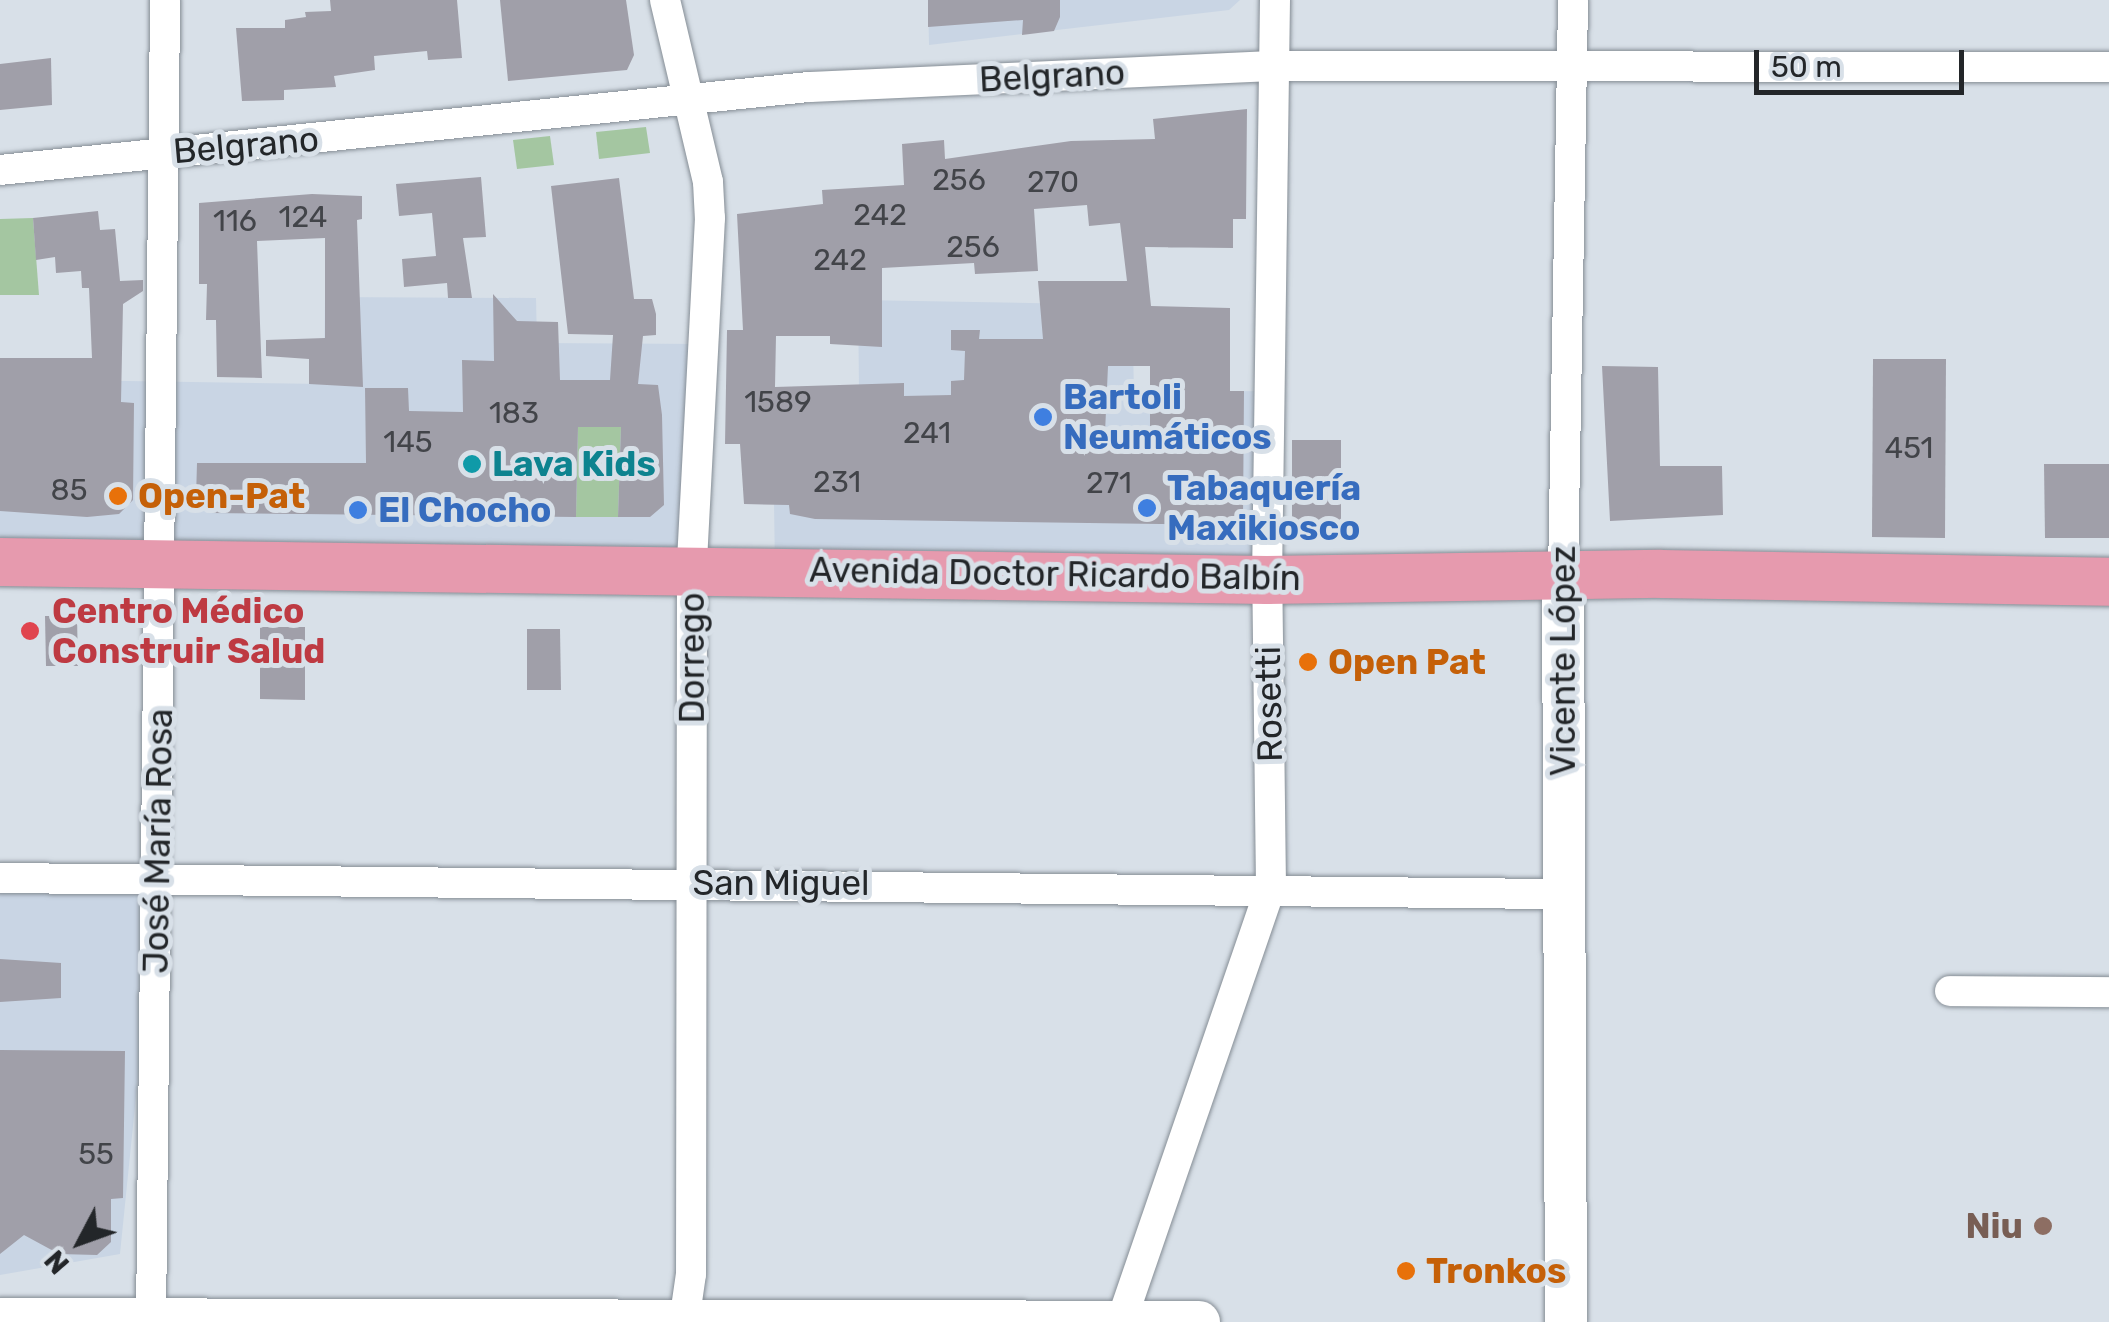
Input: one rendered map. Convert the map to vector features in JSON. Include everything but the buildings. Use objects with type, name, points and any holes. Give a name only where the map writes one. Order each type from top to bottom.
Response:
[{"type":"main road","name":"Avenida Doctor Ricardo Balbín","points":[[0,562],[692,567],[1267,580],[1563,575],[2109,582]]},
{"type":"street","name":"José María Rosa","points":[[151,1321],[166,0]]},
{"type":"street","name":"Dorrego","points":[[665,0],[710,218],[692,567],[691,1274],[684,1320]]},
{"type":"street","name":"Rosetti","points":[[1121,1321],[1271,887],[1267,580],[1275,0]]},
{"type":"street","name":"Vicente López","points":[[1566,1322],[1561,894],[1573,0]]},
{"type":"street","name":"Belgrano","points":[[0,170],[688,104],[809,87],[1274,66],[2109,66]]},
{"type":"street","name":"San Miguel","points":[[0,878],[1271,887],[1561,894]]},
{"type":"street","points":[[1950,990],[2109,992]]},
{"type":"street","points":[[0,1320],[1199,1322]]},
{"type":"shaded area","points":[[928,0],[1240,0],[1229,10],[929,45]]},
{"type":"shaded area","points":[[325,297],[536,298],[537,343],[703,344],[692,567],[0,562],[0,379],[324,384]]},
{"type":"shaded area","points":[[858,300],[1083,304],[1133,349],[1134,392],[1270,391],[1267,579],[775,568],[774,504],[817,429],[818,386],[859,388]]},
{"type":"shaded area","points":[[0,878],[158,880],[120,1254],[0,1275]]},
{"type":"green space","points":[[646,127],[650,153],[599,159],[596,132]]},
{"type":"green space","points":[[550,136],[554,165],[517,169],[513,140]]},
{"type":"green space","points":[[33,218],[39,295],[0,295],[0,219]]},
{"type":"green space","points":[[578,426],[621,427],[618,517],[576,517]]},
{"type":"place","name":"Bartoli Neumáticos","points":[[1043,417]]},
{"type":"place","name":"Lava Kids","points":[[472,464]]},
{"type":"place","name":"Open-Pat","points":[[118,496]]},
{"type":"place","name":"Tabaquería Maxikiosco","points":[[1147,508]]},
{"type":"place","name":"El Chocho","points":[[358,510]]},
{"type":"place","name":"Centro Médico Construir Salud","points":[[30,631]]},
{"type":"place","name":"Open Pat","points":[[1308,662]]},
{"type":"place","name":"Niu","points":[[2043,1226]]},
{"type":"place","name":"Tronkos","points":[[1406,1271]]}]
